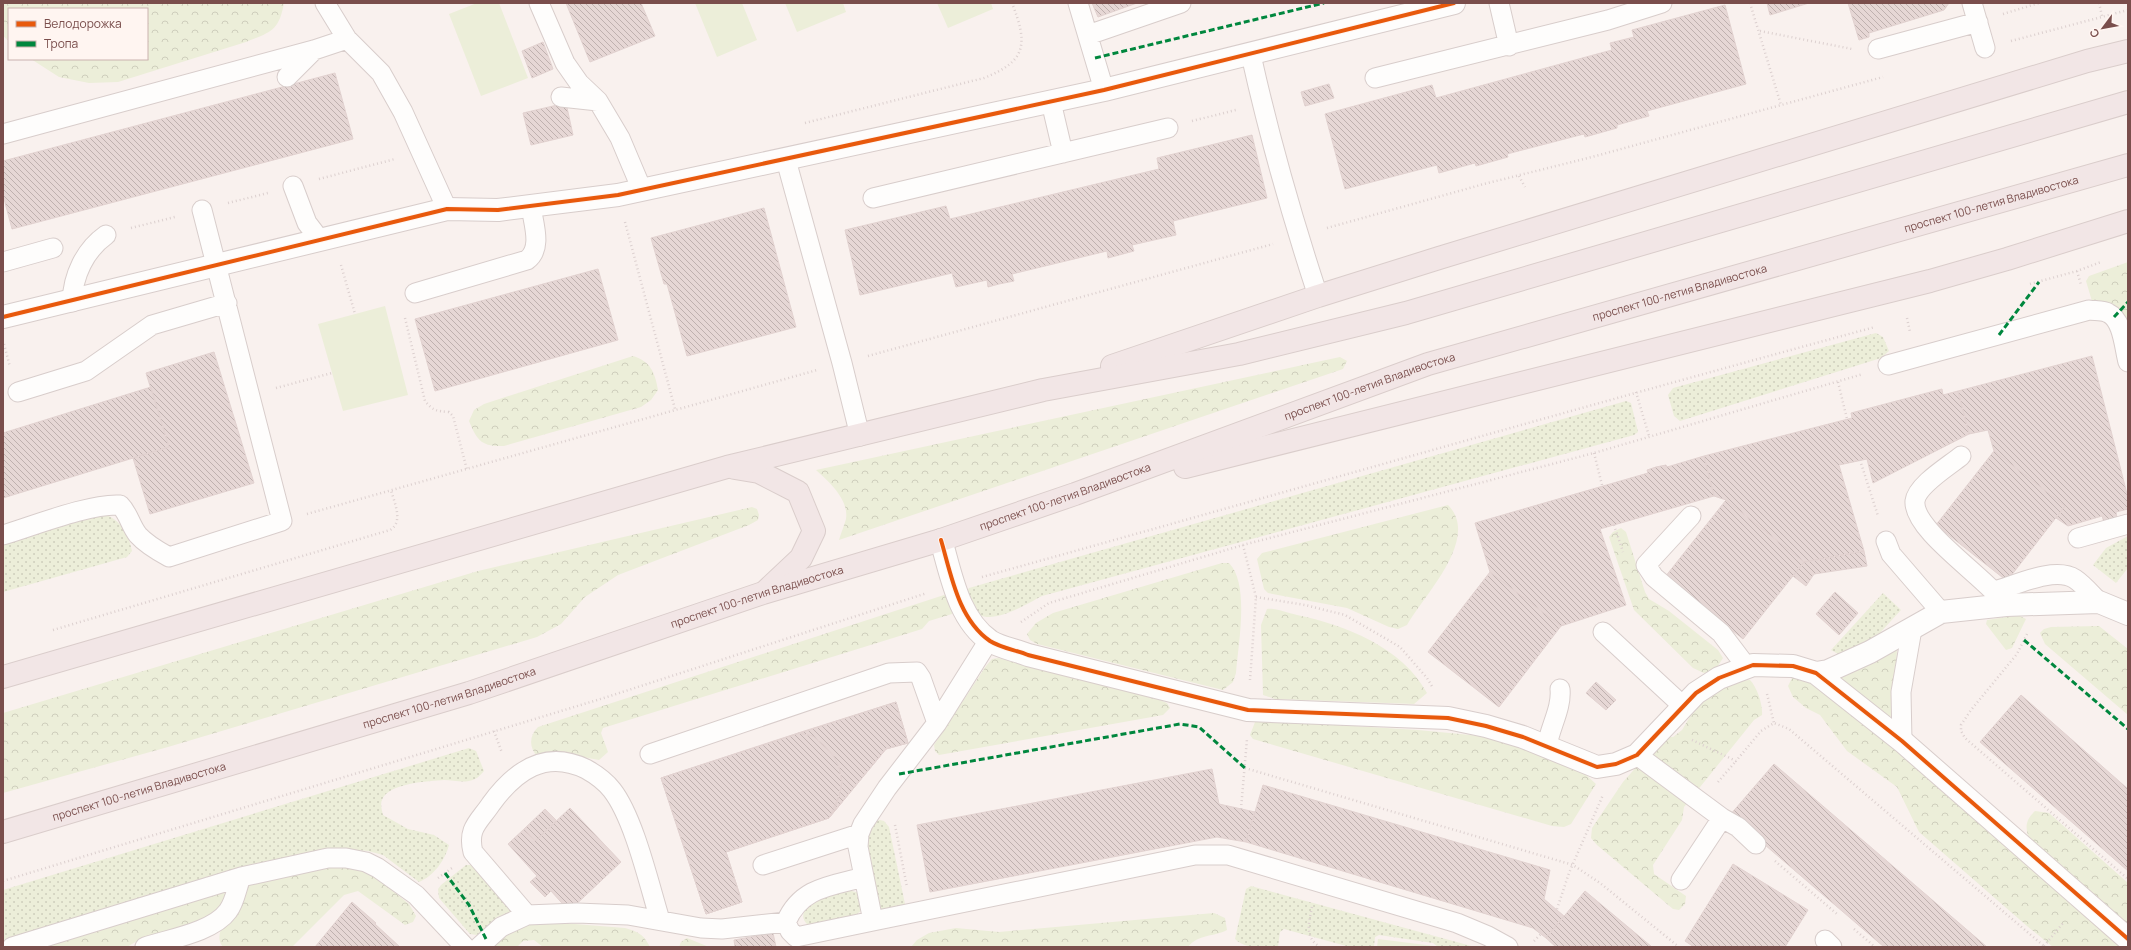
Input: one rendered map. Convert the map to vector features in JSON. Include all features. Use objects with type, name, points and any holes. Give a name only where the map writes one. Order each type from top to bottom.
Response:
[{"type":"highway","points":[[1043,390],[1318,296],[2064,68],[2128,51]]},
{"type":"highway","points":[[3,677],[726,467],[860,436],[1043,390],[1238,354],[1406,313],[2128,102]]},
{"type":"highway","name":"проспект 100-летия Владивостока","points":[[3,832],[468,693],[763,593],[941,540],[1075,494],[1428,364],[2128,165]]},
{"type":"highway","points":[[1075,494],[1930,281],[2007,259],[2128,221]]},
{"type":"highway","points":[[726,467],[759,472],[798,492],[814,531],[801,558],[763,593]]},
{"type":"street","points":[[3,318],[447,209],[498,210],[618,195],[786,160],[1104,90],[1250,55],[1405,8],[1454,3]]},
{"type":"street","points":[[941,540],[954,585],[968,618],[994,642],[1028,654],[1248,710],[1448,718],[1486,726],[1547,746],[1597,766],[1616,764],[1637,755],[1705,685],[1746,666],[1773,664],[1793,666],[1816,673],[1902,741],[2128,939]]},
{"type":"street","points":[[1816,673],[1828,671],[1840,666],[1912,629],[1941,612],[2000,598],[2099,602],[2128,614]]},
{"type":"lane","points":[[325,3],[347,39],[381,73],[403,112],[447,209]]},
{"type":"lane","points":[[539,3],[565,63],[579,83],[598,102],[620,138],[642,190]]},
{"type":"lane","points":[[1078,3],[1104,90]]},
{"type":"lane","points":[[1088,35],[1181,3]]},
{"type":"lane","points":[[1499,3],[1509,46]]},
{"type":"lane","points":[[1375,78],[1509,46],[1608,20],[1662,3]]},
{"type":"lane","points":[[1972,3],[1985,48]]},
{"type":"lane","points":[[1878,49],[1978,22]]},
{"type":"lane","points":[[3,134],[314,50],[347,39]]},
{"type":"lane","points":[[288,77],[314,50]]},
{"type":"lane","points":[[1250,55],[1299,237],[1318,296]]},
{"type":"lane","points":[[561,97],[598,102]]},
{"type":"lane","points":[[1051,102],[1063,153]]},
{"type":"lane","points":[[873,198],[1168,128]]},
{"type":"lane","points":[[786,160],[842,363],[860,436]]},
{"type":"lane","points":[[293,186],[307,223],[320,240]]},
{"type":"lane","points":[[415,293],[527,260],[532,256],[536,247],[531,206]]},
{"type":"lane","points":[[3,535],[109,504],[120,505],[127,513],[130,523],[138,535],[169,557],[282,521],[248,395],[227,303],[202,210]]},
{"type":"lane","points":[[72,302],[72,290],[88,251],[106,235]]},
{"type":"lane","points":[[3,262],[54,248]]},
{"type":"lane","points":[[18,392],[86,371],[152,325],[227,303]]},
{"type":"lane","points":[[1888,365],[2089,310],[2107,312],[2114,317],[2118,323],[2128,362]]},
{"type":"lane","points":[[1960,456],[1923,487],[1915,500],[1916,512],[1927,530],[2000,598],[2039,577],[2062,573],[2075,579],[2099,602]]},
{"type":"lane","points":[[1691,516],[1646,566],[1654,577],[1728,640],[1746,666]]},
{"type":"lane","points":[[2078,538],[2128,524]]},
{"type":"lane","points":[[1886,541],[1891,554],[1941,612]]},
{"type":"lane","points":[[1902,741],[1902,692],[1912,629]]},
{"type":"lane","points":[[1603,632],[1684,706]]},
{"type":"lane","points":[[873,921],[858,847],[859,834],[866,820],[887,788],[937,723],[994,642]]},
{"type":"lane","points":[[650,754],[889,672],[917,672],[921,678],[937,723]]},
{"type":"lane","points":[[1547,746],[1549,733],[1561,699],[1560,689]]},
{"type":"lane","points":[[1637,755],[1722,818],[1731,822],[1756,844]]},
{"type":"lane","points":[[527,915],[473,852],[471,842],[473,827],[498,794],[512,780],[528,769],[558,760],[577,765],[596,774],[612,789],[636,842],[660,920]]},
{"type":"lane","points":[[1681,880],[1722,818]]},
{"type":"lane","points":[[763,865],[859,834]]},
{"type":"lane","points":[[864,877],[815,890],[803,896],[790,912],[786,922],[790,931],[796,937],[1195,855],[1228,855],[1245,858],[1457,923],[1488,936],[1508,947]]},
{"type":"lane","points":[[22,945],[241,876],[328,858],[346,858],[366,862],[416,895],[465,947]]},
{"type":"lane","points":[[145,947],[207,928],[219,922],[229,910],[241,876]]},
{"type":"lane","points":[[479,947],[501,927],[527,915],[577,913],[621,914],[701,928],[722,929],[786,922]]},
{"type":"path","points":[[800,124],[984,78],[997,73],[1012,64],[1021,50],[1022,38],[1019,21],[1012,3]]},
{"type":"path","points":[[1750,3],[1760,31],[1781,105]]},
{"type":"path","points":[[2013,11],[2039,3]]},
{"type":"path","points":[[2099,3],[2102,16]]},
{"type":"path","points":[[1985,48],[2128,10]]},
{"type":"path","points":[[1760,31],[1860,50],[1869,51],[1878,49]]},
{"type":"path","points":[[1327,228],[1885,77]]},
{"type":"path","points":[[1168,128],[1262,103]]},
{"type":"path","points":[[332,176],[420,152]]},
{"type":"path","points":[[1519,176],[1524,187]]},
{"type":"path","points":[[618,195],[675,409]]},
{"type":"path","points":[[133,228],[202,210]]},
{"type":"path","points":[[876,353],[1299,237]]},
{"type":"path","points":[[2024,286],[2077,271],[2106,260]]},
{"type":"path","points":[[415,293],[406,296],[402,304],[425,401],[436,412],[449,412],[453,416],[467,470]]},
{"type":"path","points":[[1899,320],[1914,316]]},
{"type":"path","points":[[3,882],[592,701],[954,585],[1482,437],[1636,392],[1877,326]]},
{"type":"path","points":[[3,340],[9,364]]},
{"type":"path","points":[[300,516],[842,363]]},
{"type":"path","points":[[248,395],[332,373]]},
{"type":"path","points":[[994,642],[1049,603],[1243,545],[1594,453],[1838,382],[1847,419]]},
{"type":"path","points":[[1636,392],[1649,436]]},
{"type":"path","points":[[1594,453],[1602,485]]},
{"type":"path","points":[[1860,460],[1886,541]]},
{"type":"path","points":[[48,632],[390,530],[395,527],[398,521],[391,490]]},
{"type":"path","points":[[1243,545],[1256,597],[1248,710]]},
{"type":"path","points":[[1256,597],[1305,605],[1345,615],[1400,647],[1427,678],[1438,696],[1448,718]]},
{"type":"path","points":[[2024,640],[2017,654],[1971,710],[1961,725],[1961,731],[1965,738],[2128,879]]},
{"type":"path","points":[[1664,728],[1736,761],[1766,726],[1774,723],[1789,730],[2045,947]]},
{"type":"path","points":[[1557,909],[1573,865],[1616,764]]},
{"type":"path","points":[[1242,809],[1245,768],[1573,865],[1590,876],[1679,947]]},
{"type":"path","points":[[887,788],[912,912]]},
{"type":"path","points":[[1756,844],[1839,916]]},
{"type":"path","points":[[1851,926],[1875,947]]},
{"type":"path","points":[[1308,927],[1309,935],[1314,943],[1320,947]]},
{"type":"green space","points":[[3,3],[284,3],[279,20],[268,33],[246,42],[118,82],[89,83],[59,77],[33,60],[148,60],[148,8],[8,8],[8,40],[3,36]]},
{"type":"green space","points":[[477,3],[499,3],[528,78],[481,96],[449,14]]},
{"type":"green space","points":[[695,3],[742,3],[757,40],[717,57]]},
{"type":"green space","points":[[785,3],[843,3],[846,12],[797,32]]},
{"type":"green space","points":[[937,3],[991,3],[993,9],[948,28]]},
{"type":"green space","points":[[2128,262],[2128,335],[2094,308],[2086,281],[2089,276]]},
{"type":"green space","points":[[385,306],[408,395],[343,411],[318,324]]},
{"type":"green space","points":[[1876,333],[1883,337],[1889,351],[1881,358],[1680,421],[1674,416],[1668,395],[1673,388]]},
{"type":"green space","points":[[633,356],[644,361],[651,368],[658,390],[651,400],[641,407],[504,446],[485,444],[478,438],[469,421],[474,410],[484,404]]},
{"type":"green space","points":[[1340,357],[1347,361],[1343,369],[839,540],[846,519],[844,505],[837,492],[816,470],[1209,385]]},
{"type":"green space","points":[[1626,401],[1631,403],[1638,432],[1634,435],[1042,596],[1017,609],[997,616],[987,617],[979,615],[972,609],[969,603],[966,592],[969,588]]},
{"type":"green space","points":[[1448,505],[1456,518],[1458,533],[1454,550],[1436,583],[1407,625],[1398,629],[1389,627],[1347,608],[1268,593],[1264,589],[1257,559],[1262,553]]},
{"type":"green space","points":[[752,507],[757,509],[759,515],[758,520],[749,525],[618,575],[585,597],[561,624],[537,637],[168,747],[3,793],[3,713],[478,571]]},
{"type":"green space","points":[[107,515],[117,521],[127,534],[132,551],[127,557],[3,592],[3,543],[91,517]]},
{"type":"green space","points":[[1621,528],[1626,532],[1645,592],[1649,599],[1669,611],[1718,650],[1723,658],[1714,672],[1704,673],[1693,668],[1634,610],[1609,537],[1613,532]]},
{"type":"green space","points":[[2128,536],[2128,568],[2116,583],[2093,565],[2106,548]]},
{"type":"green space","points":[[1222,563],[1229,563],[1235,573],[1239,585],[1241,600],[1236,673],[1233,682],[1223,690],[1037,644],[1030,640],[1027,634],[1036,623],[1053,613]]},
{"type":"green space","points":[[1883,593],[1901,610],[1867,647],[1840,655],[1831,650]]},
{"type":"green space","points":[[944,595],[948,596],[955,610],[952,614],[929,621],[922,629],[603,728],[601,733],[608,752],[599,760],[561,753],[537,756],[531,745],[533,734],[538,727]]},
{"type":"green space","points":[[1267,609],[1278,610],[1315,619],[1371,640],[1403,663],[1416,677],[1427,693],[1414,704],[1275,699],[1263,695],[1261,625]]},
{"type":"green space","points":[[2018,615],[2026,619],[2012,648],[2006,650],[1986,624],[1987,620]]},
{"type":"green space","points":[[2099,626],[2128,649],[2128,715],[2045,644],[2040,633],[2044,629],[2051,627]]},
{"type":"green space","points":[[1892,648],[1897,650],[1894,712],[1889,718],[1841,680],[1839,674]]},
{"type":"green space","points":[[998,658],[1160,700],[1167,703],[1170,708],[1163,715],[939,755],[935,751],[934,745],[986,666],[992,659]]},
{"type":"green space","points":[[1798,675],[1812,675],[2128,947],[2053,947],[2027,926],[1919,832],[1897,787],[1847,751],[1820,715],[1806,708],[1793,697],[1788,686],[1792,678]]},
{"type":"green space","points":[[1750,680],[1759,696],[1762,706],[1762,715],[1754,720],[1684,807],[1682,820],[1653,865],[1654,874],[1686,896],[1685,904],[1679,910],[1673,909],[1597,845],[1591,838],[1592,828],[1623,782],[1663,737],[1673,737],[1682,730],[1697,705],[1733,681]]},
{"type":"green space","points":[[1259,720],[1418,730],[1481,736],[1516,746],[1584,773],[1596,784],[1571,824],[1564,827],[1552,826],[1253,739],[1250,735],[1255,722]]},
{"type":"green space","points":[[469,748],[476,751],[484,771],[478,777],[467,781],[429,781],[400,786],[386,794],[381,802],[383,815],[408,829],[434,835],[449,845],[442,862],[434,872],[419,882],[383,855],[368,851],[346,849],[239,870],[3,942],[3,890]]},
{"type":"green space","points":[[2035,811],[2049,813],[2128,883],[2128,928],[2031,843],[2027,830],[2027,822]]},
{"type":"green space","points":[[876,821],[884,821],[889,827],[905,904],[901,907],[879,911],[868,864],[867,852],[870,830]]},
{"type":"green space","points":[[343,865],[372,874],[409,904],[416,916],[413,922],[405,925],[358,891],[344,895],[292,947],[223,947],[221,945],[219,938],[221,929],[247,884],[253,880]]},
{"type":"green space","points":[[466,865],[472,865],[512,908],[512,913],[497,917],[477,935],[470,934],[439,898],[438,889],[441,885]]},
{"type":"green space","points":[[1251,886],[1475,947],[1438,947],[1433,943],[1379,935],[1375,937],[1374,947],[1350,947],[1284,929],[1280,932],[1278,947],[1244,945],[1235,939],[1246,889]]},
{"type":"green space","points":[[222,889],[225,894],[224,904],[215,914],[203,920],[142,938],[127,947],[39,947]]},
{"type":"green space","points":[[845,889],[859,893],[862,910],[857,914],[813,924],[807,924],[804,921],[804,911],[813,899]]},
{"type":"green space","points":[[1214,913],[1225,918],[1227,930],[1196,940],[1188,947],[911,947],[917,940],[929,933],[956,928],[999,932]]},
{"type":"green space","points":[[537,921],[625,928],[640,934],[650,947],[543,947],[534,940],[523,941],[517,947],[489,947],[504,934]]},
{"type":"green space","points":[[687,938],[709,947],[679,947],[681,942]]},
{"type":"green space","points":[[1378,939],[1434,946],[1377,947]]},
{"type":"building","points":[[566,3],[641,3],[655,36],[590,62]]},
{"type":"building","points":[[1092,3],[1137,3],[1098,17]]},
{"type":"building","points":[[1767,3],[1809,3],[1770,15]]},
{"type":"building","points":[[1848,3],[1949,3],[1944,10],[1869,33],[1869,37],[1859,40]]},
{"type":"building","points":[[1725,5],[1746,84],[1647,111],[1649,116],[1617,125],[1617,128],[1585,137],[1584,134],[1507,154],[1508,157],[1476,166],[1475,163],[1439,173],[1437,165],[1345,189],[1325,114],[1432,85],[1436,98],[1612,50],[1610,43],[1634,37],[1632,30]]},
{"type":"building","points":[[543,42],[553,69],[532,78],[522,51]]},
{"type":"building","points":[[335,73],[353,139],[12,229],[3,195],[3,161]]},
{"type":"building","points":[[1329,84],[1334,98],[1305,106],[1301,92]]},
{"type":"building","points":[[566,103],[573,135],[531,145],[523,113]]},
{"type":"building","points":[[1252,135],[1267,198],[1173,221],[1176,235],[1132,245],[1134,251],[1108,258],[1107,251],[1012,274],[1014,281],[988,287],[987,280],[956,287],[952,273],[860,295],[845,230],[946,206],[950,219],[1159,169],[1157,158]]},
{"type":"building","points":[[764,208],[796,327],[687,356],[667,284],[664,284],[651,238]]},
{"type":"building","points":[[598,269],[618,340],[435,391],[415,319]]},
{"type":"building","points":[[214,352],[254,483],[150,514],[133,458],[169,447],[146,373]]},
{"type":"building","points":[[2092,356],[2128,498],[2128,509],[2116,512],[2117,518],[2104,522],[2102,516],[2068,526],[2056,518],[2065,506],[1994,451],[1988,430],[1969,434],[1958,391]]},
{"type":"building","points":[[151,387],[169,447],[3,498],[3,433]]},
{"type":"building","points":[[1942,389],[1943,395],[1958,391],[1969,434],[1873,483],[1867,459],[1839,465],[1864,551],[1804,562],[1726,500],[1714,496],[1704,456],[1852,418],[1851,413]]},
{"type":"building","points":[[1994,451],[2065,506],[2007,581],[1936,525]]},
{"type":"building","points":[[1704,456],[1714,496],[1600,529],[1626,605],[1561,626],[1490,572],[1475,523],[1648,473],[1647,470],[1656,467],[1666,465],[1667,467]]},
{"type":"building","points":[[1726,500],[1804,562],[1743,639],[1665,577]]},
{"type":"building","points":[[1864,551],[1867,566],[1814,574],[1806,586],[1793,576],[1804,562]]},
{"type":"building","points":[[1490,572],[1561,626],[1499,707],[1428,652]]},
{"type":"building","points":[[1835,592],[1858,613],[1839,635],[1816,614]]},
{"type":"building","points":[[1596,682],[1616,700],[1606,710],[1586,693]]},
{"type":"building","points":[[2021,695],[2128,789],[2128,871],[1980,742]]},
{"type":"building","points":[[896,702],[908,743],[886,749],[829,818],[839,796],[842,782],[839,767],[833,755],[824,745],[813,736],[798,733]]},
{"type":"building","points":[[896,702],[908,743],[886,749],[829,818],[726,852],[742,902],[706,914],[661,778]]},
{"type":"building","points":[[798,733],[813,736],[833,755],[839,767],[842,782],[835,809],[829,818],[726,852],[742,902],[706,914],[661,778]]},
{"type":"building","points":[[1774,764],[1987,947],[1884,947],[1730,815]]},
{"type":"building","points":[[1212,769],[1219,804],[1255,812],[1246,842],[1217,837],[930,892],[917,825]]},
{"type":"building","points":[[1263,785],[1550,870],[1544,899],[1564,916],[1546,938],[1533,928],[1246,842]]},
{"type":"building","points":[[570,808],[621,862],[569,911],[551,891],[545,897],[530,882],[537,876],[508,844],[524,829],[535,841]]},
{"type":"building","points":[[545,809],[557,821],[535,841],[524,829]]},
{"type":"building","points":[[1733,864],[1808,910],[1785,947],[1694,947],[1685,941]]},
{"type":"building","points":[[1585,891],[1652,947],[1556,947],[1546,938]]},
{"type":"building","points":[[352,902],[376,923],[375,924],[400,947],[315,947]]},
{"type":"building","points":[[773,933],[776,947],[735,947],[734,940]]},
{"type":"marked path","points":[[1095,58],[1324,3]]},
{"type":"marked path","points":[[1999,335],[2039,282]]},
{"type":"marked path","points":[[2114,317],[2128,302]]},
{"type":"marked path","points":[[2024,640],[2128,729]]},
{"type":"marked path","points":[[899,774],[1180,724],[1199,727],[1245,768]]},
{"type":"marked path","points":[[445,873],[469,905],[486,939]]},
{"type":"cycle path","points":[[3,317],[447,209],[498,210],[618,195],[1104,90],[1454,3]]},
{"type":"cycle path","points":[[941,540],[957,595],[970,621],[979,632],[990,641],[1004,647],[1028,655],[1248,710],[1448,718],[1486,726],[1523,737],[1597,767],[1616,764],[1637,755],[1696,693],[1719,678],[1753,665],[1793,666],[1816,673],[1902,741],[2128,939]]}]
